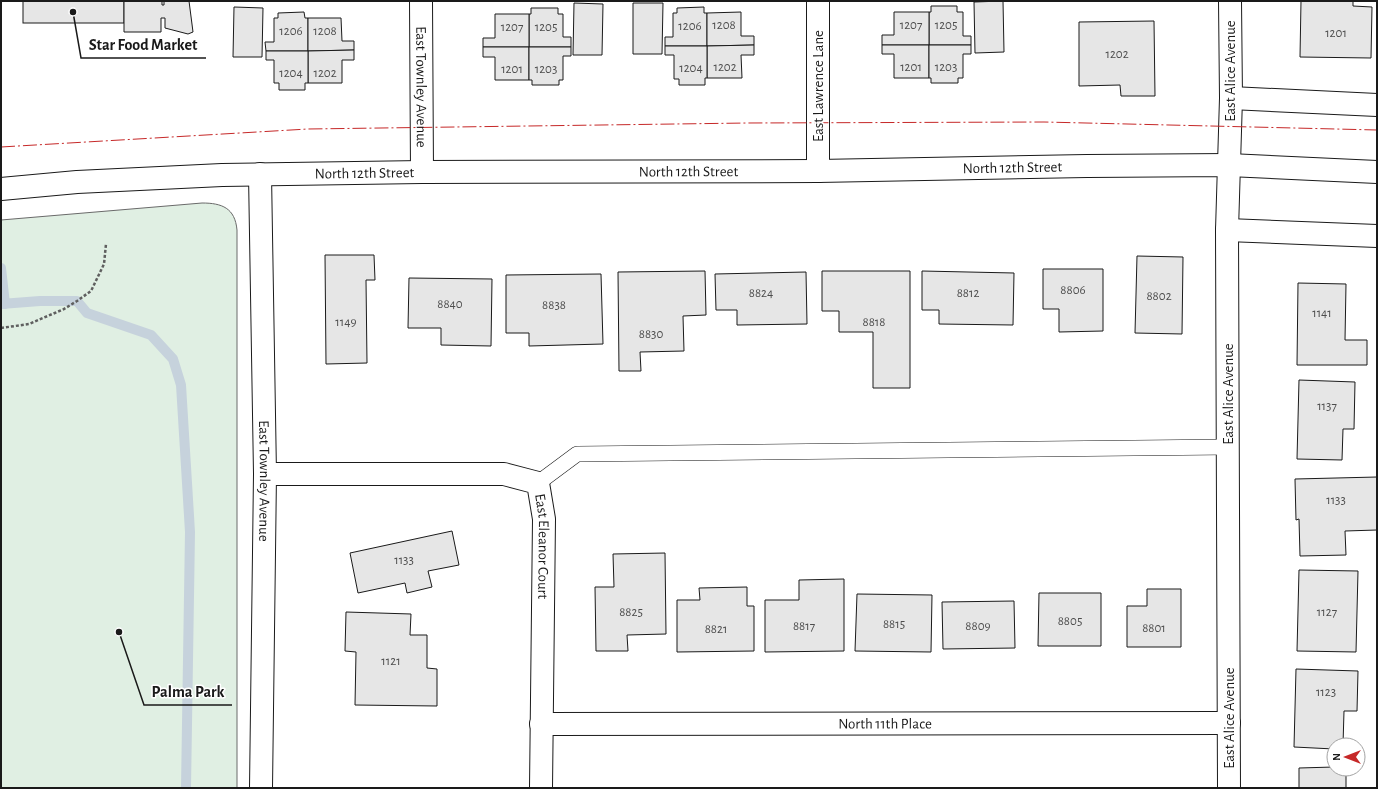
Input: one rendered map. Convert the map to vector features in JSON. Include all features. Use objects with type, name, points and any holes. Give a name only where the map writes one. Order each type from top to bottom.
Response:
[{"type":"street","name":"East Townley Avenue","points":[[421,1],[422,172]]},
{"type":"street","name":"East Lawrence Lane","points":[[818,1],[818,171]]},
{"type":"street","name":"East Alice Avenue","points":[[1229,788],[1227,230],[1231,98],[1230,1]]},
{"type":"street","points":[[1231,98],[1377,105]]},
{"type":"street","name":"North 12th Street","points":[[1,189],[77,182],[260,174],[818,171],[1229,165],[1377,172]]},
{"type":"street","name":"East Townley Avenue","points":[[260,174],[264,474],[261,788]]},
{"type":"street","points":[[1227,230],[1377,236]]},
{"type":"street","name":"East Eleanor Court","points":[[264,474],[504,474],[538,484],[544,519],[541,788]]},
{"type":"street","name":"North 11th Place","points":[[541,724],[1229,723]]},
{"type":"lane","points":[[538,484],[577,454],[1228,446]]},
{"type":"path","points":[[1,328],[29,324],[64,309],[91,291],[104,264],[106,244]]},
{"type":"green space","points":[[202,203],[216,204],[226,208],[234,216],[237,230],[237,788],[1,788],[1,220]]},
{"type":"building","points":[[23,1],[124,1],[124,23],[23,23]]},
{"type":"building","points":[[124,1],[162,1],[162,5],[164,5],[164,1],[189,1],[193,32],[188,34],[165,28],[165,18],[161,18],[161,32],[124,32]]},
{"type":"building","points":[[1003,1],[1004,52],[975,53],[974,2]]},
{"type":"building","points":[[1301,1],[1353,1],[1353,6],[1372,7],[1371,58],[1300,57]]},
{"type":"building","points":[[574,3],[603,4],[602,55],[573,55]]},
{"type":"building","points":[[633,3],[663,3],[662,54],[633,54]]},
{"type":"building","points":[[931,6],[957,6],[957,12],[963,12],[963,36],[971,36],[971,45],[929,45],[929,12],[931,12]]},
{"type":"building","points":[[234,7],[263,8],[262,57],[233,57]]},
{"type":"building","points":[[704,7],[704,13],[707,13],[707,46],[665,46],[665,37],[673,37],[673,13],[677,13],[677,8]]},
{"type":"building","points":[[531,8],[558,8],[558,14],[563,14],[563,37],[571,37],[571,47],[529,47],[529,14],[531,14]]},
{"type":"building","points":[[304,12],[305,18],[308,18],[308,51],[266,51],[265,42],[274,42],[274,18],[278,18],[278,13]]},
{"type":"building","points":[[741,12],[741,36],[754,36],[754,45],[707,46],[707,13]]},
{"type":"building","points":[[894,12],[929,12],[929,45],[882,45],[882,35],[894,35]]},
{"type":"building","points":[[495,14],[529,14],[529,47],[483,47],[483,38],[495,38]]},
{"type":"building","points":[[308,18],[341,18],[342,41],[354,41],[354,50],[308,51]]},
{"type":"building","points":[[1154,21],[1155,96],[1121,96],[1120,85],[1079,86],[1079,22]]},
{"type":"building","points":[[754,45],[754,55],[741,55],[742,78],[707,78],[707,46]]},
{"type":"building","points":[[882,45],[929,45],[929,78],[894,78],[894,54],[882,54]]},
{"type":"building","points":[[929,45],[971,45],[971,54],[963,54],[963,78],[958,78],[958,83],[931,83],[931,78],[929,78]]},
{"type":"building","points":[[665,46],[707,46],[707,78],[705,78],[705,85],[679,85],[679,79],[674,79],[674,55],[665,55]]},
{"type":"building","points":[[483,47],[529,47],[529,80],[495,80],[495,57],[483,57]]},
{"type":"building","points":[[529,47],[571,47],[571,56],[563,56],[563,80],[559,80],[559,85],[532,85],[532,80],[529,80]]},
{"type":"building","points":[[354,50],[354,60],[342,60],[342,83],[308,83],[308,51]]},
{"type":"building","points":[[266,51],[308,51],[308,83],[305,83],[305,90],[279,90],[279,83],[274,83],[274,60],[266,60]]},
{"type":"building","points":[[325,255],[374,255],[375,280],[366,280],[367,363],[326,364]]},
{"type":"building","points":[[1137,256],[1183,257],[1182,334],[1135,333]]},
{"type":"building","points":[[1043,269],[1103,269],[1103,331],[1059,332],[1059,309],[1043,309]]},
{"type":"building","points":[[705,271],[706,315],[683,316],[684,351],[640,352],[641,371],[619,371],[618,272]]},
{"type":"building","points":[[822,271],[910,271],[910,388],[873,388],[873,332],[839,332],[839,311],[822,311]]},
{"type":"building","points":[[922,271],[1014,273],[1013,325],[939,324],[939,310],[922,310]]},
{"type":"building","points":[[806,272],[807,324],[737,325],[737,310],[716,310],[715,274]]},
{"type":"building","points":[[601,274],[603,344],[529,346],[529,333],[506,333],[506,275]]},
{"type":"building","points":[[409,278],[492,279],[491,346],[441,345],[441,328],[408,328]]},
{"type":"building","points":[[1298,283],[1346,284],[1345,340],[1367,340],[1367,365],[1297,365]]},
{"type":"building","points":[[1299,380],[1355,382],[1354,429],[1343,429],[1342,460],[1297,459]]},
{"type":"building","points":[[1377,477],[1377,530],[1345,531],[1346,555],[1300,556],[1299,519],[1296,520],[1295,479]]},
{"type":"building","points":[[452,531],[459,565],[428,571],[432,587],[407,593],[405,583],[358,593],[350,553]]},
{"type":"building","points":[[665,553],[666,634],[627,635],[628,651],[596,651],[595,587],[614,587],[613,554]]},
{"type":"building","points":[[1299,570],[1358,571],[1356,652],[1297,651]]},
{"type":"building","points":[[844,579],[844,651],[765,652],[765,600],[799,600],[799,580]]},
{"type":"building","points":[[747,587],[747,606],[754,606],[754,651],[677,652],[677,600],[700,600],[699,588]]},
{"type":"building","points":[[1147,589],[1181,589],[1181,647],[1127,647],[1127,606],[1147,606]]},
{"type":"building","points":[[1039,593],[1101,593],[1101,646],[1038,646]]},
{"type":"building","points":[[857,594],[932,595],[931,652],[855,651]]},
{"type":"building","points":[[1014,601],[1015,648],[943,649],[942,602]]},
{"type":"building","points":[[346,612],[411,614],[410,635],[427,635],[427,668],[437,669],[437,706],[355,705],[356,652],[345,651]]},
{"type":"building","points":[[1296,669],[1358,671],[1357,711],[1344,711],[1343,737],[1326,737],[1326,749],[1294,747]]},
{"type":"building","points":[[1326,767],[1326,777],[1346,777],[1346,788],[1299,788],[1299,768]]},
{"type":"waterway","points":[[1,268],[5,304]]},
{"type":"waterway","points":[[1,304],[40,301],[77,301],[87,313],[151,335],[173,359],[181,385],[190,532],[186,788]]},
{"type":"power","points":[[1,147],[308,129],[748,123],[1044,122],[1377,130]]},
{"type":"place","name":"Star Food Market","points":[[73,12]]},
{"type":"place","name":"Palma Park","points":[[119,632]]}]
